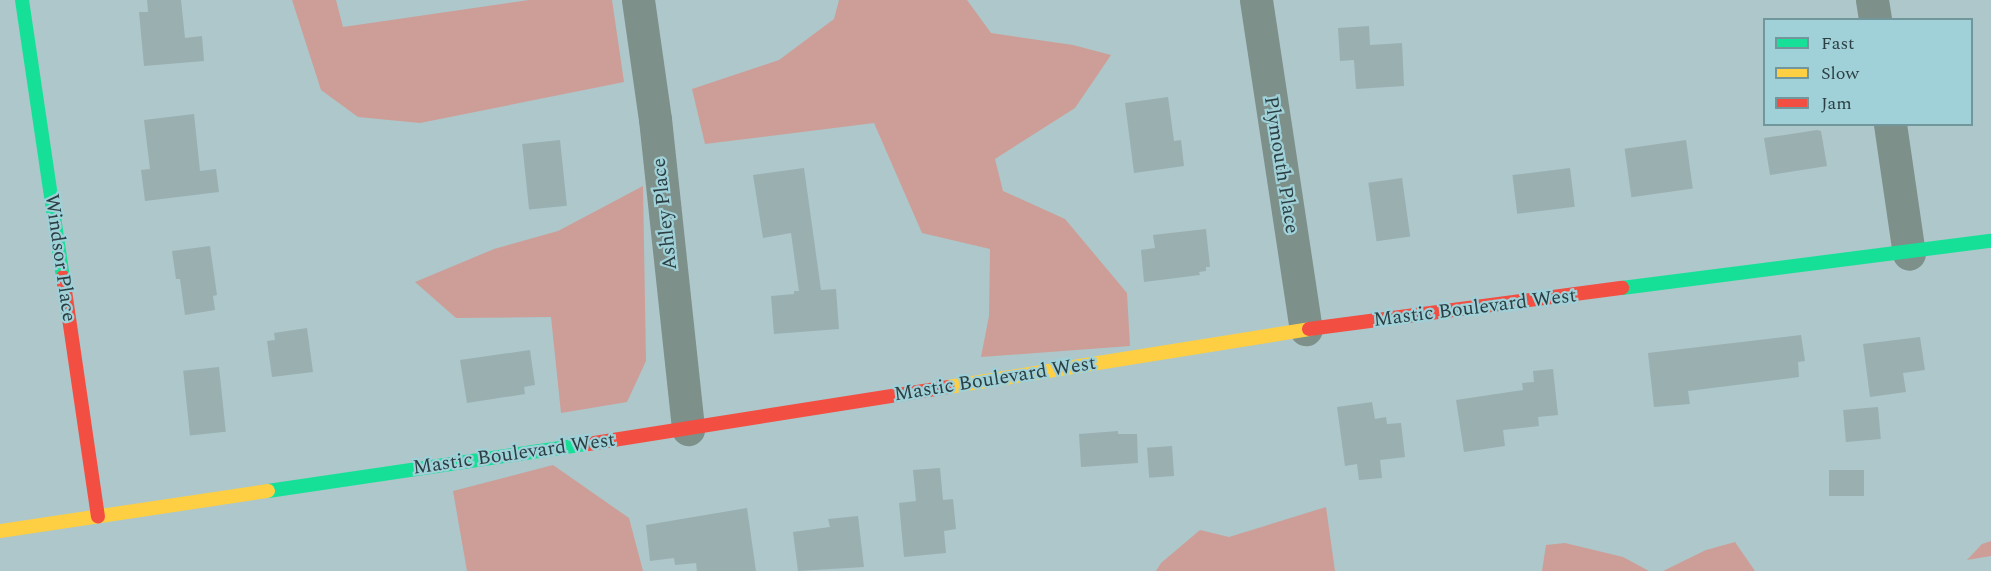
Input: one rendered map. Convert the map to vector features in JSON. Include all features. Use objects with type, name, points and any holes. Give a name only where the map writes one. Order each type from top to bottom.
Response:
[{"type":"street","name":"Windsor Place","points":[[22,0],[98,516]]},
{"type":"street","name":"Ashley Place","points":[[639,0],[655,119],[688,429]]},
{"type":"street","name":"Plymouth Place","points":[[1256,0],[1306,329]]},
{"type":"street","points":[[1872,0],[1875,18]]},
{"type":"street","points":[[1890,126],[1909,254]]},
{"type":"street","name":"Mastic Boulevard West","points":[[0,531],[688,429],[1306,329],[1991,242]]},
{"type":"shaded area","points":[[292,0],[336,0],[343,27],[529,0],[612,0],[624,82],[420,123],[358,117],[321,90]]},
{"type":"shaded area","points":[[839,0],[967,0],[991,33],[1073,45],[1111,55],[1075,108],[995,159],[1003,191],[1065,219],[1127,293],[1130,346],[981,357],[989,316],[990,249],[922,233],[874,123],[705,144],[692,89],[779,60],[834,19]]},
{"type":"shaded area","points":[[643,186],[646,361],[627,402],[561,413],[551,317],[456,318],[415,282],[494,249],[558,231]]},
{"type":"shaded area","points":[[553,465],[629,518],[643,571],[467,571],[453,491]]},
{"type":"shaded area","points":[[1326,507],[1335,571],[1156,571],[1161,563],[1200,530],[1229,537]]},
{"type":"shaded area","points":[[1991,541],[1991,556],[1967,560],[1982,544]]},
{"type":"shaded area","points":[[1735,542],[1755,571],[1663,571],[1706,550]]},
{"type":"shaded area","points":[[1565,543],[1623,557],[1649,571],[1542,571],[1546,545]]},
{"type":"building","points":[[147,0],[181,0],[185,38],[202,36],[204,61],[144,66],[139,12],[148,12]]},
{"type":"building","points":[[1369,26],[1370,45],[1402,43],[1404,86],[1356,89],[1354,60],[1340,61],[1338,28]]},
{"type":"building","points":[[1168,97],[1174,141],[1181,140],[1184,166],[1134,173],[1125,103]]},
{"type":"building","points":[[194,114],[200,171],[216,169],[219,192],[145,201],[141,170],[150,169],[144,120]]},
{"type":"building","points":[[1821,131],[1827,166],[1770,175],[1764,138]]},
{"type":"building","points":[[560,140],[567,206],[529,210],[522,144]]},
{"type":"building","points":[[1686,140],[1693,189],[1631,197],[1625,149]]},
{"type":"building","points":[[804,168],[821,290],[836,289],[839,329],[774,334],[771,296],[794,294],[794,291],[799,291],[791,233],[763,238],[753,175]]},
{"type":"building","points":[[1570,168],[1575,207],[1517,214],[1512,175]]},
{"type":"building","points":[[1402,178],[1410,236],[1377,241],[1368,183]]},
{"type":"building","points":[[1206,229],[1210,267],[1206,267],[1206,271],[1199,272],[1200,275],[1144,282],[1141,250],[1155,248],[1153,235]]},
{"type":"building","points":[[210,246],[217,295],[213,296],[215,310],[185,315],[180,279],[176,279],[172,251]]},
{"type":"building","points":[[307,328],[313,372],[272,377],[267,341],[275,340],[274,333]]},
{"type":"building","points":[[1801,335],[1805,361],[1798,362],[1799,377],[1688,391],[1690,404],[1654,407],[1648,353]]},
{"type":"building","points":[[1920,337],[1925,370],[1903,373],[1906,392],[1870,397],[1863,344]]},
{"type":"building","points":[[530,350],[535,385],[524,387],[525,394],[467,403],[460,360]]},
{"type":"building","points":[[219,367],[226,432],[190,435],[183,371]]},
{"type":"building","points":[[1553,369],[1558,415],[1538,417],[1539,426],[1503,430],[1505,446],[1464,452],[1456,400],[1523,390],[1522,383],[1534,382],[1533,371]]},
{"type":"building","points":[[1372,402],[1375,419],[1386,417],[1387,424],[1401,423],[1405,457],[1380,460],[1382,478],[1359,480],[1357,464],[1345,466],[1337,407]]},
{"type":"building","points":[[1878,407],[1881,439],[1846,442],[1843,410]]},
{"type":"building","points":[[1118,431],[1118,434],[1137,434],[1138,463],[1081,467],[1079,434]]},
{"type":"building","points":[[1172,446],[1174,476],[1149,478],[1147,448]]},
{"type":"building","points":[[940,468],[943,500],[953,499],[956,529],[944,531],[946,553],[904,557],[899,503],[916,501],[913,470]]},
{"type":"building","points":[[1829,470],[1864,470],[1864,496],[1829,496]]},
{"type":"building","points":[[747,508],[756,571],[697,571],[696,563],[675,565],[674,558],[650,561],[646,525]]},
{"type":"building","points":[[858,516],[864,567],[798,571],[793,532],[830,527],[828,519]]},
{"type":"traffic: fast","points":[[22,0],[63,277]]},
{"type":"traffic: fast","points":[[1622,288],[1991,241]]},
{"type":"traffic: fast","points":[[268,491],[588,444]]},
{"type":"traffic: slow","points":[[948,387],[1309,329]]},
{"type":"traffic: slow","points":[[0,531],[268,491]]},
{"type":"traffic: jam","points":[[63,277],[98,516]]},
{"type":"traffic: jam","points":[[1309,329],[1622,288]]},
{"type":"traffic: jam","points":[[588,444],[948,387]]}]
